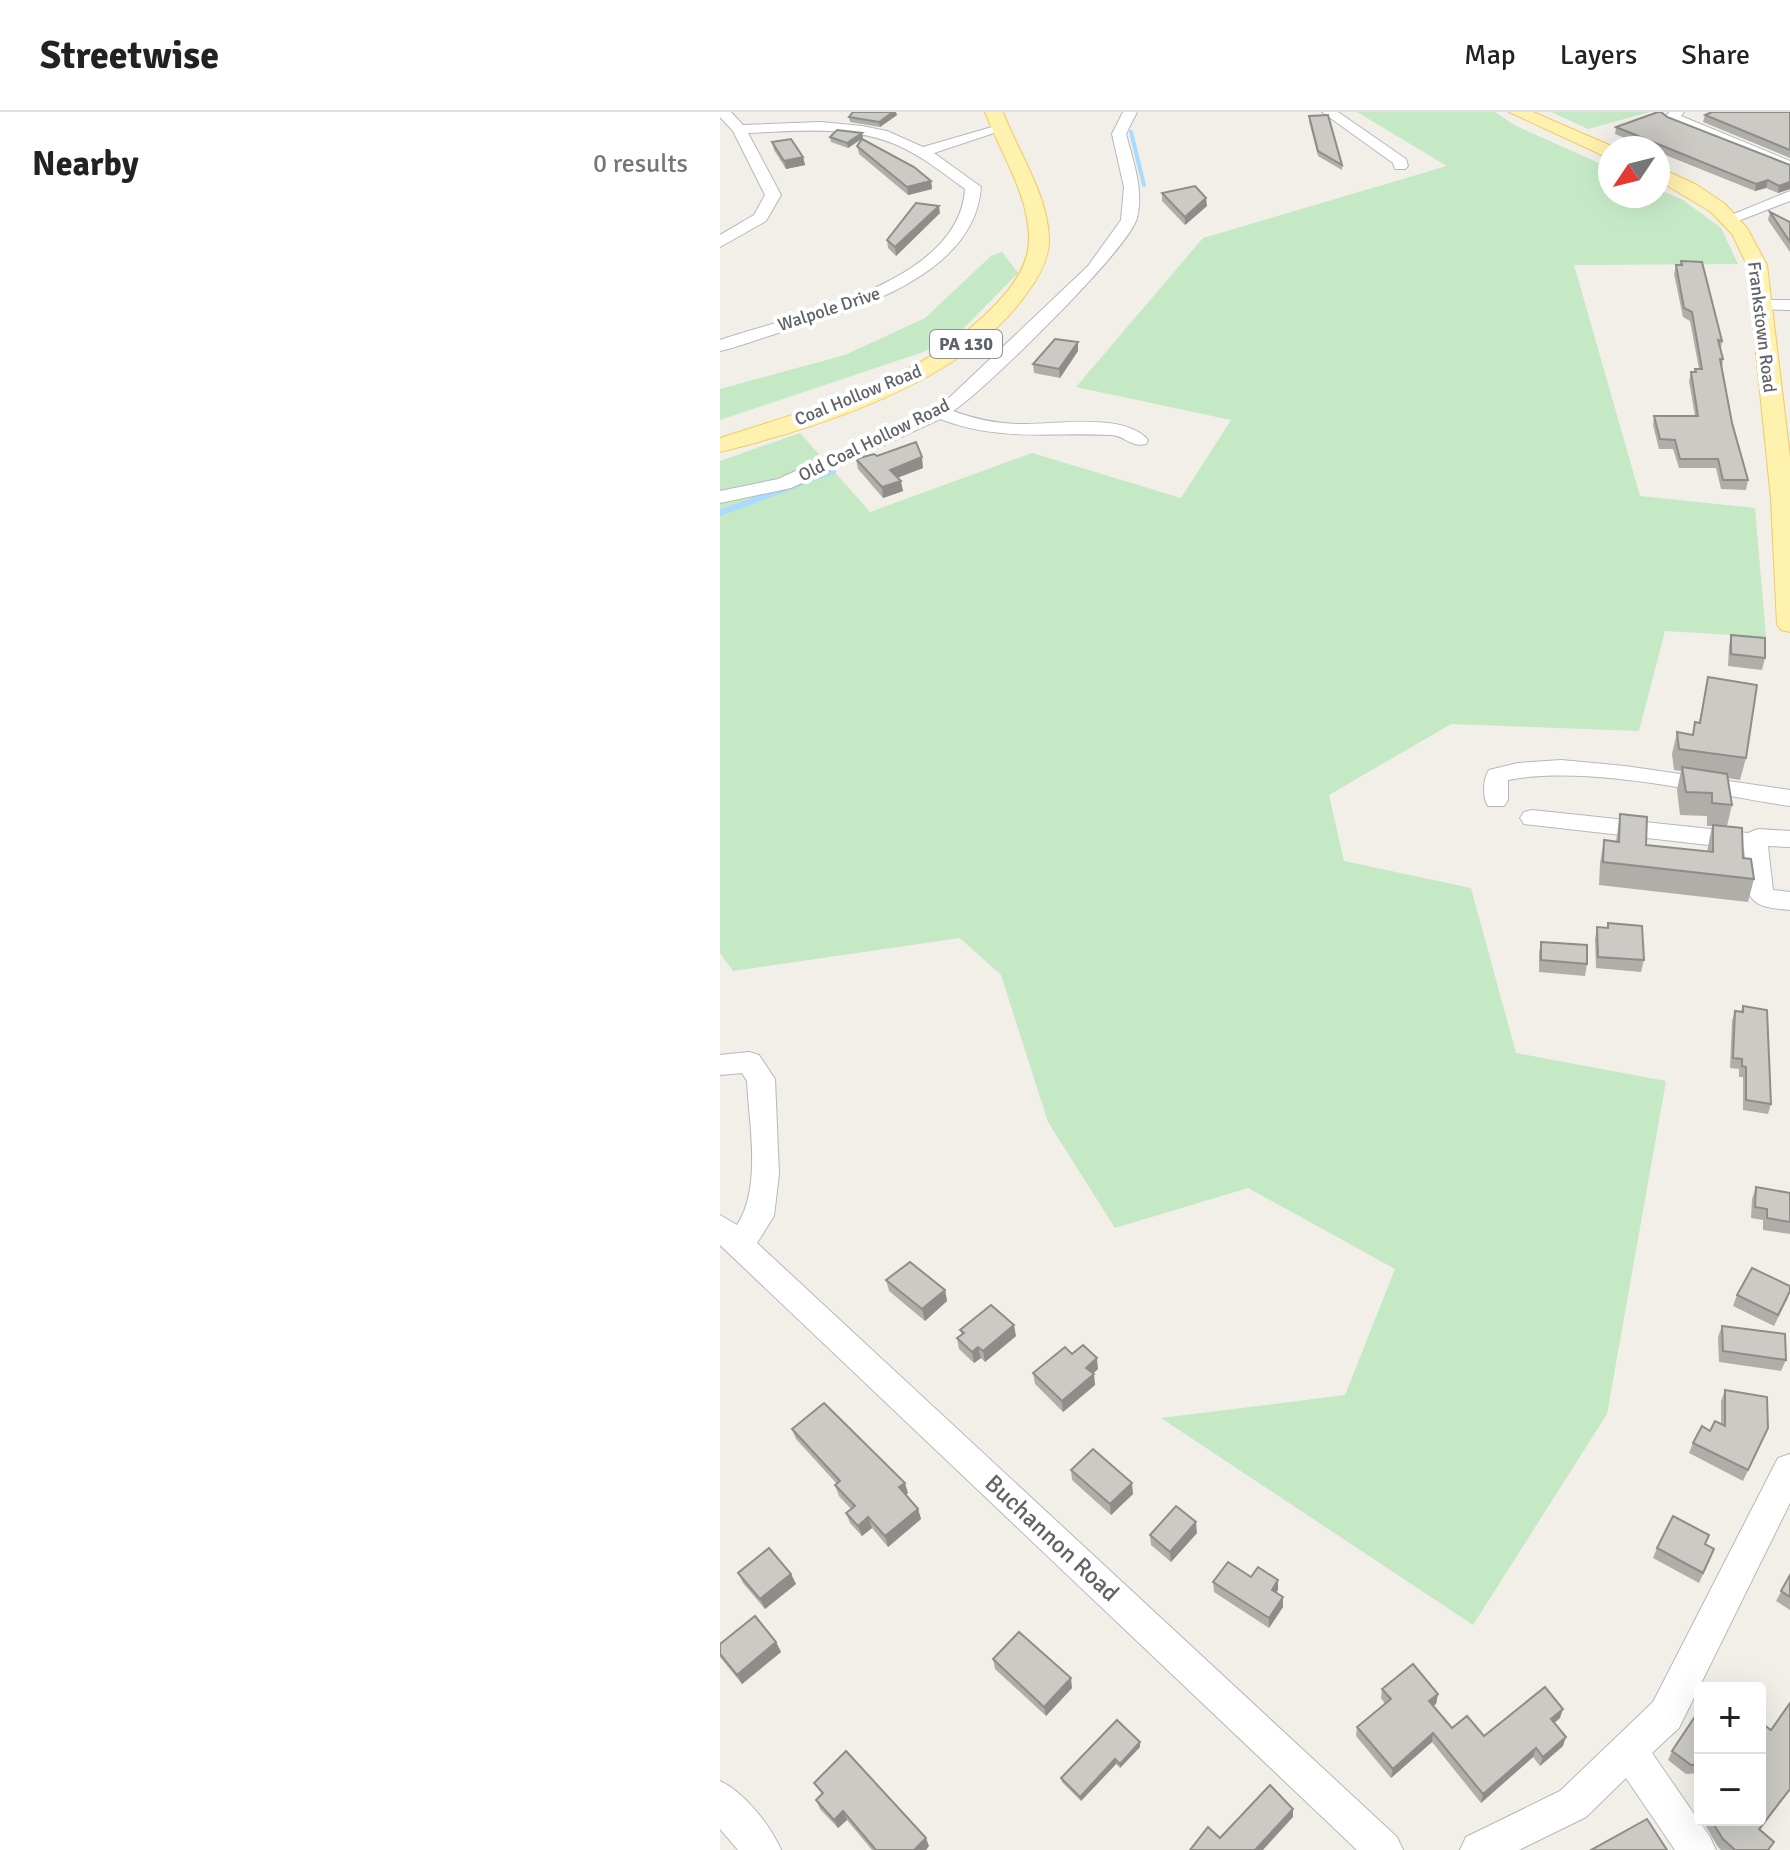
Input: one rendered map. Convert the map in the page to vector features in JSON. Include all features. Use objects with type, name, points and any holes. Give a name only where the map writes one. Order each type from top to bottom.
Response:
[{"type":"main road","points":[[1518,112],[1598,147]]},
{"type":"main road","name":"Coal Hollow Road","points":[[720,445],[847,402],[928,368],[981,333],[1004,310],[1032,272],[1039,236],[1029,201],[997,120]]},
{"type":"main road","name":"Frankstown Road","points":[[1670,179],[1690,188],[1732,218],[1749,243],[1757,265],[1787,500],[1790,624]]},
{"type":"street","points":[[720,242],[760,218],[773,195],[739,129],[723,112]]},
{"type":"street","name":"Old Coal Hollow Road","points":[[720,497],[784,484],[939,412],[956,401],[1094,269],[1129,220],[1132,187],[1119,134],[1130,112]]},
{"type":"street","points":[[1329,112],[1391,153],[1401,162],[1400,166]]},
{"type":"street","points":[[1677,112],[1672,118],[1790,166]]},
{"type":"street","points":[[921,152],[997,120]]},
{"type":"street","name":"Walpole Drive","points":[[720,346],[868,298],[903,283],[935,260],[970,213],[973,187],[921,152],[883,135],[856,131],[739,129]]},
{"type":"street","points":[[1732,218],[1790,196]]},
{"type":"street","points":[[1761,305],[1790,305]]},
{"type":"street","points":[[939,412],[976,426],[1019,430],[1120,429],[1139,440]]},
{"type":"street","points":[[1496,800],[1497,775],[1557,767],[1607,771],[1790,798]]},
{"type":"street","points":[[1532,818],[1755,842]]},
{"type":"street","points":[[1790,839],[1758,837],[1755,842],[1761,894],[1766,898],[1790,901]]},
{"type":"street","points":[[720,1065],[749,1062],[761,1079],[765,1174],[759,1216],[730,1236]]},
{"type":"street","name":"Buchannon Road","points":[[730,1236],[1384,1850]]},
{"type":"street","points":[[1479,1850],[1573,1804],[1666,1715],[1790,1469]]},
{"type":"street","points":[[1629,1751],[1697,1850]]},
{"type":"street","points":[[720,1800],[762,1850]]},
{"type":"green space","points":[[1357,112],[1495,112],[1516,126],[1598,163],[1598,208],[1670,208],[1670,194],[1721,228],[1738,264],[1574,265],[1640,496],[1755,508],[1766,637],[1665,631],[1639,731],[1451,724],[1329,795],[1344,861],[1471,888],[1516,1053],[1666,1081],[1607,1414],[1473,1625],[1161,1418],[1345,1395],[1395,1269],[1248,1188],[1115,1228],[1048,1122],[1001,975],[960,938],[733,971],[720,953],[720,461],[800,433],[870,512],[1032,453],[1181,498],[1231,420],[1076,387],[1203,238],[1447,166]]},
{"type":"green space","points":[[1551,112],[1649,112],[1588,129]]},
{"type":"green space","points":[[1002,252],[1018,273],[955,337],[923,352],[720,420],[720,389],[845,355],[925,318],[991,256]]},
{"type":"building","points":[[853,112],[893,112],[879,122],[849,117]]},
{"type":"building","points":[[1661,112],[1790,165],[1790,182],[1779,186],[1768,180],[1756,184],[1670,149],[1670,136],[1638,136],[1616,127]]},
{"type":"building","points":[[1712,112],[1790,112],[1790,150],[1705,115]]},
{"type":"building","points":[[1328,115],[1342,165],[1318,151],[1309,116]]},
{"type":"building","points":[[837,130],[862,133],[847,143],[830,137]]},
{"type":"building","points":[[791,139],[803,157],[784,161],[772,142]]},
{"type":"building","points":[[862,139],[914,167],[931,181],[907,187],[857,146]]},
{"type":"building","points":[[1195,186],[1206,198],[1185,217],[1162,193]]},
{"type":"building","points":[[916,203],[939,206],[895,247],[887,240]]},
{"type":"building","points":[[1770,212],[1790,222],[1790,242]]},
{"type":"building","points":[[1681,261],[1702,262],[1722,341],[1718,340],[1723,359],[1720,359],[1732,423],[1748,480],[1723,480],[1718,459],[1680,459],[1675,440],[1660,439],[1654,416],[1698,416],[1691,372],[1702,369],[1692,312],[1684,308],[1676,265],[1682,265]]},
{"type":"building","points":[[1055,339],[1078,342],[1059,369],[1033,364]]},
{"type":"building","points":[[916,442],[922,457],[890,470],[901,481],[882,487],[856,459],[874,454],[877,456]]},
{"type":"building","points":[[1731,635],[1765,638],[1765,658],[1731,654]]},
{"type":"building","points":[[1708,677],[1757,685],[1746,758],[1679,749],[1677,732],[1693,735],[1695,722],[1700,723]]},
{"type":"building","points":[[1682,767],[1727,774],[1732,805],[1712,803],[1712,793],[1686,792]]},
{"type":"building","points":[[1620,814],[1647,817],[1646,845],[1713,852],[1713,825],[1742,828],[1743,858],[1751,859],[1754,879],[1603,862],[1604,840],[1619,842]]},
{"type":"building","points":[[1608,923],[1642,926],[1644,960],[1598,957],[1597,927],[1608,928]]},
{"type":"building","points":[[1541,942],[1587,945],[1587,964],[1541,960]]},
{"type":"building","points":[[1743,1006],[1767,1010],[1771,1104],[1746,1100],[1746,1067],[1742,1066],[1742,1059],[1733,1058],[1735,1011],[1743,1012]]},
{"type":"building","points":[[1756,1187],[1790,1193],[1790,1222],[1767,1218],[1767,1209],[1755,1207]]},
{"type":"building","points":[[910,1262],[945,1290],[922,1309],[886,1280]]},
{"type":"building","points":[[1752,1268],[1790,1286],[1778,1315],[1737,1295]]},
{"type":"building","points":[[991,1305],[1014,1325],[983,1351],[978,1347],[972,1352],[957,1338],[964,1333],[960,1330]]},
{"type":"building","points":[[1722,1326],[1785,1334],[1786,1360],[1723,1351]]},
{"type":"building","points":[[1083,1345],[1097,1358],[1086,1368],[1094,1374],[1062,1401],[1033,1373],[1065,1347],[1072,1354]]},
{"type":"building","points":[[1725,1390],[1767,1397],[1768,1428],[1748,1470],[1693,1443],[1702,1426],[1710,1431],[1715,1421],[1725,1426]]},
{"type":"building","points":[[824,1403],[905,1483],[899,1487],[918,1509],[885,1536],[868,1517],[858,1526],[846,1513],[855,1506],[835,1485],[840,1481],[792,1429]]},
{"type":"building","points":[[1093,1449],[1132,1483],[1110,1504],[1071,1470]]},
{"type":"building","points":[[1176,1506],[1196,1522],[1170,1552],[1150,1535]]},
{"type":"building","points":[[1673,1516],[1709,1535],[1705,1544],[1714,1549],[1703,1573],[1657,1548]]},
{"type":"building","points":[[769,1548],[791,1574],[760,1599],[738,1573]]},
{"type":"building","points":[[1228,1562],[1251,1577],[1258,1567],[1278,1580],[1272,1590],[1283,1597],[1269,1618],[1213,1582]]},
{"type":"building","points":[[1790,1575],[1790,1597],[1781,1591]]},
{"type":"building","points":[[755,1616],[776,1642],[737,1675],[720,1654],[720,1644]]},
{"type":"building","points":[[1019,1632],[1071,1678],[1044,1707],[993,1659]]},
{"type":"building","points":[[1413,1664],[1438,1694],[1429,1701],[1452,1728],[1467,1716],[1484,1736],[1545,1687],[1563,1709],[1551,1719],[1566,1737],[1543,1757],[1536,1748],[1483,1794],[1433,1733],[1393,1769],[1357,1727],[1391,1699],[1382,1689]]},
{"type":"building","points":[[1790,1703],[1790,1789],[1766,1820],[1766,1726],[1771,1730]]},
{"type":"building","points":[[1694,1718],[1694,1765],[1672,1751]]},
{"type":"building","points":[[1117,1720],[1140,1742],[1120,1764],[1115,1759],[1080,1797],[1061,1778]]},
{"type":"building","points":[[846,1751],[926,1838],[914,1850],[876,1850],[843,1811],[834,1820],[816,1800],[823,1793],[814,1783]]},
{"type":"building","points":[[1270,1785],[1293,1809],[1255,1850],[1190,1850],[1208,1827],[1220,1838]]},
{"type":"building","points":[[1647,1819],[1667,1850],[1591,1850]]},
{"type":"building","points":[[1715,1826],[1761,1826],[1759,1829],[1774,1842],[1768,1850],[1735,1850]]},
{"type":"waterway","points":[[1131,132],[1144,185]]},
{"type":"waterway","points":[[720,513],[833,471]]}]
